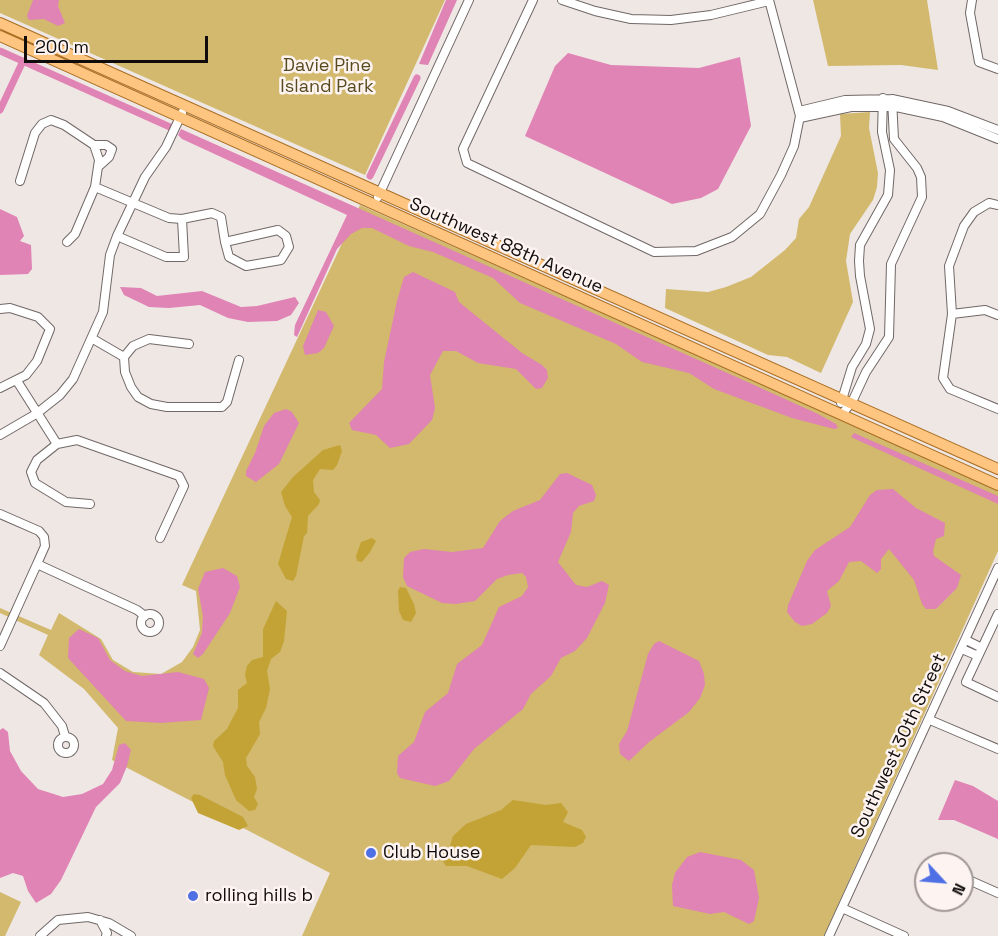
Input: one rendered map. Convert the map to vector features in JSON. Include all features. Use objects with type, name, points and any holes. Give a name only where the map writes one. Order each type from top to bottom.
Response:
[{"type":"main road","name":"Southwest 88th Avenue","points":[[0,22],[998,469]]},
{"type":"main road","name":"Southwest 88th Avenue","points":[[0,36],[180,119],[998,485]]},
{"type":"street","points":[[374,206],[469,0]]},
{"type":"street","points":[[533,0],[463,149],[467,163],[654,252],[696,251],[732,237],[760,214],[794,146],[799,114],[769,1],[711,15],[671,20],[631,19],[595,11],[562,0]]},
{"type":"street","points":[[972,0],[970,13],[979,62],[998,69]]},
{"type":"street","points":[[799,114],[845,100],[887,103],[948,111],[998,130]]},
{"type":"street","points":[[887,103],[943,117],[998,139]]},
{"type":"street","points":[[842,414],[841,397],[852,367],[866,344],[870,329],[859,261],[861,245],[888,195],[890,170],[882,132],[887,103]]},
{"type":"street","points":[[842,414],[852,402],[866,372],[889,337],[891,264],[922,196],[921,177],[917,168],[894,138],[887,103]]},
{"type":"street","points":[[0,435],[36,414],[60,395],[72,379],[93,339],[103,312],[110,255],[117,236],[186,105]]},
{"type":"street","points":[[20,181],[35,133],[42,124],[51,120],[64,124],[94,145],[99,155],[95,187],[75,234],[67,242]]},
{"type":"street","points":[[94,145],[106,145],[112,149],[109,157],[99,166]]},
{"type":"street","points":[[95,187],[169,218],[182,219],[212,213],[222,217],[225,242],[229,257],[246,266],[281,260],[289,247],[286,237],[278,231],[225,242]]},
{"type":"street","points":[[998,205],[989,203],[974,212],[964,226],[950,266],[952,314],[943,378],[950,389],[998,409]]},
{"type":"street","points":[[117,236],[166,257],[184,257],[182,219]]},
{"type":"street","points":[[0,309],[10,308],[38,317],[50,329],[37,361],[16,381],[0,388]]},
{"type":"street","points":[[952,314],[985,310],[998,315]]},
{"type":"street","points":[[93,339],[124,357]]},
{"type":"street","points":[[189,344],[149,339],[133,346],[124,357],[128,380],[138,396],[151,404],[167,407],[222,407],[227,402],[239,360]]},
{"type":"street","points":[[16,381],[57,444]]},
{"type":"street","points":[[90,504],[66,502],[34,483],[31,472],[37,460],[57,444],[77,440],[178,476],[184,486],[160,538]]},
{"type":"street","points":[[0,514],[39,531],[45,546],[0,646]]},
{"type":"street","points":[[37,564],[137,609],[145,616]]},
{"type":"street","name":"Southwest 30th Street","points":[[830,936],[998,568]]},
{"type":"street","points":[[998,614],[966,682],[998,697]]},
{"type":"street","points":[[964,644],[980,652]]},
{"type":"street","points":[[0,674],[44,703],[62,726],[65,736]]},
{"type":"street","points":[[930,720],[998,749]]},
{"type":"street","points":[[974,882],[998,893]]},
{"type":"street","points":[[842,908],[904,936]]},
{"type":"street","points":[[40,936],[57,920],[88,917],[100,920],[131,936]]},
{"type":"street","points":[[100,920],[107,933],[106,936]]},
{"type":"green space","name":"Davie Pine Island Park","points":[[0,0],[445,0],[365,175],[0,13]]},
{"type":"green space","points":[[813,0],[927,0],[938,70],[901,65],[828,66]]},
{"type":"green space","points":[[870,112],[869,128],[878,173],[877,187],[873,200],[850,234],[846,261],[853,302],[821,373],[787,357],[768,355],[665,308],[666,289],[708,292],[726,287],[751,277],[785,250],[796,238],[799,219],[809,207],[841,136],[840,114]]},
{"type":"green space","points":[[360,205],[998,489],[998,551],[824,936],[302,936],[330,873],[112,760],[118,728],[84,689],[39,655],[48,635],[0,613],[0,608],[51,630],[59,613],[101,639],[113,660],[133,672],[161,674],[182,662],[193,647],[200,630],[196,591],[182,585]]},
{"type":"green space","points":[[0,892],[21,902],[5,936],[0,936]]},
{"type":"shaded area","points":[[33,0],[59,0],[58,6],[65,23],[58,26],[44,19],[29,20],[27,16]]},
{"type":"shaded area","points":[[446,0],[457,0],[428,65],[419,64]]},
{"type":"shaded area","points":[[568,53],[611,65],[699,68],[740,57],[751,126],[718,189],[701,198],[672,204],[525,136],[555,66]]},
{"type":"shaded area","points":[[181,129],[818,414],[836,424],[838,428],[834,429],[792,418],[714,389],[689,373],[642,362],[616,344],[520,303],[493,278],[433,252],[409,246],[372,228],[362,228],[351,234],[337,249],[297,337],[294,335],[295,325],[347,215],[182,139],[178,135]]},
{"type":"shaded area","points":[[0,209],[17,217],[24,236],[20,241],[31,245],[32,269],[28,274],[0,275]]},
{"type":"shaded area","points":[[413,272],[455,292],[459,302],[522,353],[542,365],[547,370],[548,378],[542,388],[536,389],[516,369],[478,363],[456,351],[443,351],[430,375],[435,408],[432,420],[409,444],[390,448],[376,435],[352,430],[349,423],[382,389],[384,362],[397,301],[404,277]]},
{"type":"shaded area","points":[[120,287],[141,288],[157,296],[202,291],[241,307],[257,306],[295,297],[299,303],[291,315],[277,321],[248,322],[228,318],[200,305],[149,307],[124,295]]},
{"type":"shaded area","points":[[318,310],[326,312],[334,326],[324,348],[318,353],[305,355],[303,346]]},
{"type":"shaded area","points":[[286,409],[292,412],[299,423],[279,464],[256,482],[246,476],[246,471],[264,426],[274,413]]},
{"type":"shaded area","points":[[854,433],[998,496],[998,504],[851,437]]},
{"type":"shaded area","points":[[340,445],[342,451],[337,465],[333,470],[320,469],[313,480],[314,492],[320,500],[319,504],[308,516],[307,533],[304,536],[296,576],[293,581],[286,579],[278,564],[292,517],[285,506],[281,492],[293,477],[323,450]]},
{"type":"shaded area","points":[[567,473],[592,485],[596,495],[594,501],[579,506],[573,513],[571,532],[558,562],[576,585],[587,587],[602,581],[609,585],[605,603],[587,638],[575,651],[561,658],[551,676],[531,694],[523,709],[474,749],[449,781],[435,786],[400,778],[397,773],[398,756],[414,742],[425,712],[448,693],[457,664],[482,645],[499,607],[522,596],[528,587],[526,577],[522,573],[508,575],[497,579],[475,601],[456,604],[442,603],[407,586],[403,577],[404,558],[410,552],[424,549],[452,552],[483,548],[500,521],[513,511],[540,500],[560,474]]},
{"type":"shaded area","points":[[893,489],[916,508],[945,523],[944,536],[936,539],[933,551],[934,556],[961,575],[957,588],[936,609],[926,609],[914,580],[889,549],[881,559],[881,569],[877,573],[861,561],[849,562],[839,581],[827,591],[831,606],[827,613],[812,624],[802,626],[795,622],[787,612],[788,605],[807,561],[815,550],[850,527],[870,495],[877,490]]},
{"type":"shaded area","points":[[372,538],[376,541],[370,552],[362,562],[357,561],[356,556],[361,542]]},
{"type":"shaded area","points":[[223,568],[237,576],[240,587],[230,613],[198,658],[193,654],[202,633],[203,616],[198,589],[205,572]]},
{"type":"shaded area","points":[[400,587],[406,588],[414,604],[416,613],[411,622],[403,620],[399,611],[398,591]]},
{"type":"shaded area","points":[[276,601],[287,611],[284,641],[280,652],[271,659],[267,671],[270,689],[266,708],[259,722],[260,734],[246,758],[247,766],[255,777],[257,789],[254,797],[258,804],[255,810],[249,811],[236,800],[225,775],[223,762],[213,746],[214,741],[227,729],[238,708],[238,690],[247,683],[245,675],[247,666],[252,660],[263,657],[263,629]]},
{"type":"shaded area","points":[[79,629],[98,638],[110,660],[125,671],[142,676],[178,672],[204,679],[209,688],[201,720],[161,723],[126,721],[68,658],[69,638]]},
{"type":"shaded area","points":[[659,641],[699,661],[705,685],[700,698],[689,712],[649,742],[629,761],[620,754],[619,744],[627,731],[648,654],[654,644]]},
{"type":"shaded area","points":[[3,728],[8,732],[10,751],[21,771],[38,789],[63,797],[82,794],[103,784],[112,770],[119,745],[125,743],[131,750],[120,783],[96,807],[61,880],[51,894],[36,903],[28,891],[23,876],[13,873],[0,878],[0,730]]},
{"type":"shaded area","points":[[955,780],[973,786],[998,801],[998,839],[954,820],[938,820]]},
{"type":"shaded area","points":[[194,794],[243,817],[248,826],[239,830],[198,813],[191,798]]},
{"type":"shaded area","points":[[513,800],[546,805],[561,803],[568,812],[563,822],[582,830],[586,837],[583,843],[575,847],[531,845],[515,868],[502,879],[467,866],[446,866],[442,860],[443,853],[449,849],[453,836],[466,824],[501,810]]},
{"type":"shaded area","points":[[700,852],[741,860],[754,870],[759,898],[754,921],[749,924],[724,912],[710,914],[673,906],[672,885],[675,873],[687,857]]},
{"type":"waterway","points":[[0,51],[170,127]]},
{"type":"waterway","points":[[0,110],[23,61]]},
{"type":"waterway","points":[[370,176],[417,78]]},
{"type":"place","name":"Club House","points":[[371,853]]},
{"type":"place","name":"rolling hills b","points":[[193,896]]}]
